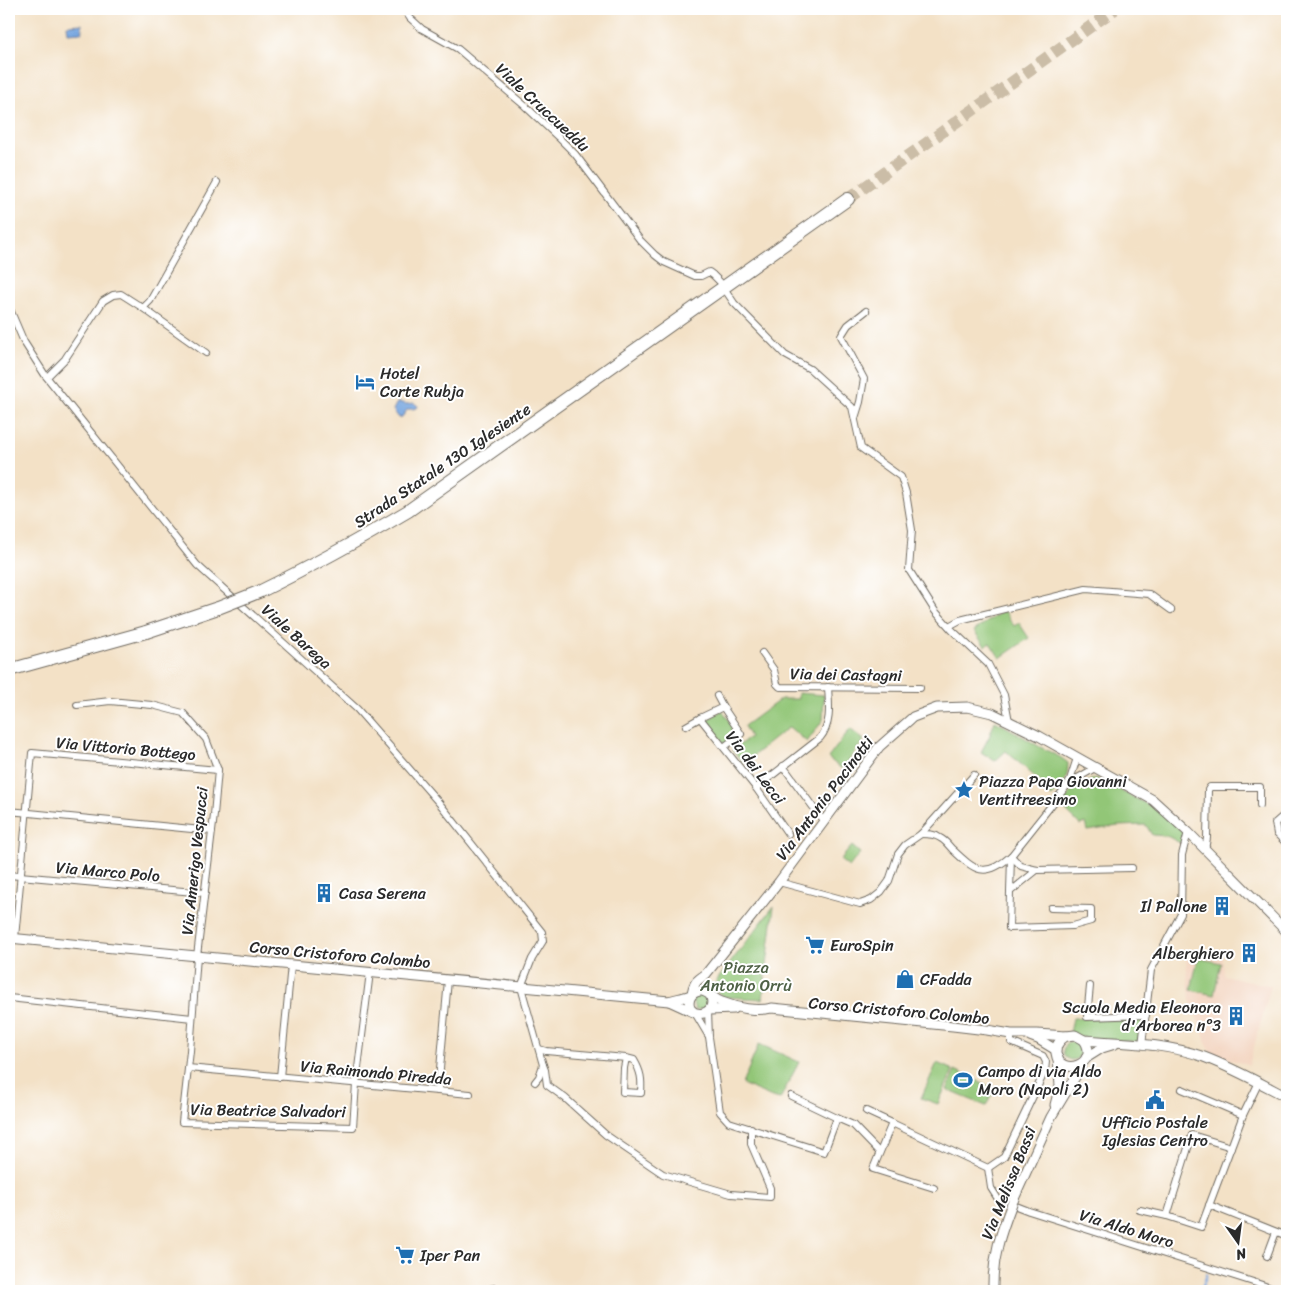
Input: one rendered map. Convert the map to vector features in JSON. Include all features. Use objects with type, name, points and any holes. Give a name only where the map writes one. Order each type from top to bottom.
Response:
[{"type":"highway","name":"Strada Statale 130 Iglesiente","points":[[9,670],[146,632],[218,608],[261,590],[337,552],[408,511],[848,199]]},
{"type":"main road","points":[[490,1291],[502,1291]]},
{"type":"street","name":"Viale Cruccueddu","points":[[404,9],[410,18],[422,29],[458,49],[558,137],[575,154],[640,240],[664,262],[695,276],[701,276],[709,272],[720,282]]},
{"type":"street","points":[[143,308],[150,301],[217,182]]},
{"type":"street","points":[[726,290],[734,303],[785,355],[810,369],[852,407],[861,448],[901,477],[906,493],[912,530],[909,570],[935,611],[988,664],[1004,696],[1009,721]]},
{"type":"street","points":[[47,377],[65,359],[103,301],[113,295],[121,294],[206,353]]},
{"type":"street","name":"Viale Barega","points":[[9,307],[24,342],[47,377],[197,565],[358,709],[440,804],[542,932],[543,941],[532,959],[522,987]]},
{"type":"street","points":[[854,419],[860,402],[864,379],[841,336],[848,325],[866,311]]},
{"type":"street","points":[[949,626],[960,620],[1086,589],[1149,594],[1171,610]]},
{"type":"street","name":"Via dei Castagni","points":[[762,653],[774,670],[776,684],[780,687],[920,688]]},
{"type":"street","points":[[756,788],[820,738],[826,729],[829,716],[828,687]]},
{"type":"street","points":[[717,696],[741,734],[724,747]]},
{"type":"street","points":[[77,705],[110,701],[152,704],[183,713],[206,739],[218,770]]},
{"type":"street","points":[[686,726],[723,707]]},
{"type":"street","name":"Via Antonio Pacinotti","points":[[691,995],[693,987],[698,980],[706,974],[779,882],[879,747],[913,717],[937,708],[967,707],[992,713],[1039,736],[1153,800],[1188,832],[1287,932]]},
{"type":"street","name":"Via dei Lecci","points":[[700,718],[756,788],[788,834]]},
{"type":"street","name":"Via Vittorio Bottego","points":[[27,812],[32,753],[218,770]]},
{"type":"street","points":[[921,834],[931,834],[940,837],[966,862],[977,869],[991,870],[1011,856],[1069,783],[1077,758]]},
{"type":"street","points":[[783,766],[824,822]]},
{"type":"street","points":[[1069,783],[1095,768]]},
{"type":"street","name":"Via Amerigo Vespucci","points":[[192,1018],[218,770]]},
{"type":"street","points":[[779,882],[860,904],[871,900],[890,881],[898,854],[904,845],[921,834],[974,775]]},
{"type":"street","points":[[1206,850],[1208,790],[1210,787],[1260,787],[1260,805]]},
{"type":"street","points":[[9,811],[212,831]]},
{"type":"street","points":[[12,938],[27,812]]},
{"type":"street","points":[[1287,816],[1283,816],[1275,823],[1277,834],[1287,844]]},
{"type":"street","points":[[1142,1045],[1152,970],[1182,914],[1182,855],[1188,832]]},
{"type":"street","points":[[1011,856],[1009,928],[1073,926],[1091,921],[1091,909],[1051,908]]},
{"type":"street","points":[[1011,856],[1021,866],[1037,870],[1132,868]]},
{"type":"street","points":[[1011,891],[1037,870]]},
{"type":"street","name":"Via Marco Polo","points":[[9,875],[205,893]]},
{"type":"street","name":"Corso Cristoforo Colombo","points":[[12,938],[668,1001],[700,1014],[709,1011],[745,1008]]},
{"type":"street","points":[[280,1076],[291,965]]},
{"type":"street","points":[[356,1084],[370,972]]},
{"type":"street","points":[[706,974],[704,985],[712,1003],[709,1011],[709,1037],[720,1112],[729,1122],[824,1152],[837,1118]]},
{"type":"street","points":[[438,1091],[448,980]]},
{"type":"street","points":[[1090,986],[1087,1017],[1146,1015]]},
{"type":"street","points":[[522,987],[545,1070],[547,1085],[565,1098],[606,1135],[663,1174],[730,1194],[770,1197],[770,1188],[751,1144],[750,1128]]},
{"type":"street","name":"Corso Cristoforo Colombo","points":[[668,1001],[700,991],[722,1002],[745,1008],[764,1010],[772,1008],[1007,1033],[1075,1035],[1084,1040],[1174,1049],[1204,1057],[1286,1096]]},
{"type":"street","points":[[691,995],[689,1006],[709,1037]]},
{"type":"street","points":[[9,998],[192,1018]]},
{"type":"street","name":"Via Beatrice Salvadori","points":[[192,1018],[182,1122],[353,1128],[356,1084]]},
{"type":"street","points":[[866,1111],[988,1168],[1004,1157],[1044,1071],[1046,1062],[1043,1056],[1011,1042],[1007,1033]]},
{"type":"street","name":"Corso Cristoforo Colombo","points":[[1025,1034],[1038,1039],[1057,1054],[1063,1064],[1073,1067],[1102,1048],[1117,1043]]},
{"type":"street","points":[[1057,1054],[1059,1042],[1066,1036]]},
{"type":"street","points":[[1084,1040],[1088,1048],[1084,1061]]},
{"type":"street","points":[[539,1049],[546,1051],[626,1058],[634,1060],[639,1068],[642,1079],[641,1093],[623,1092],[626,1058]]},
{"type":"street","name":"Via Melissa Bassi","points":[[1051,1117],[1060,1086],[1057,1054]]},
{"type":"street","name":"Via Melissa Bassi","points":[[993,1291],[995,1252],[1013,1201],[1051,1117],[1084,1061]]},
{"type":"street","points":[[535,1082],[543,1065]]},
{"type":"street","name":"Via Raimondo Piredda","points":[[188,1068],[470,1094]]},
{"type":"street","points":[[1140,1210],[1167,1216],[1201,1228],[1243,1115],[1259,1082]]},
{"type":"street","points":[[1182,1090],[1243,1115]]},
{"type":"street","points":[[791,1096],[853,1125],[879,1152]]},
{"type":"street","points":[[892,1123],[873,1169],[934,1188]]},
{"type":"street","points":[[1167,1216],[1192,1136],[1231,1148]]},
{"type":"street","name":"Via Aldo Moro","points":[[988,1168],[991,1188],[998,1200],[1280,1291]]},
{"type":"street","points":[[1209,1205],[1287,1236]]},
{"type":"street","points":[[1267,1256],[1276,1232]]},
{"type":"shaded area","points":[[1193,953],[1222,954],[1224,975],[1271,986],[1249,1065],[1211,1054],[1190,1000],[1186,960]]},
{"type":"green space","points":[[1004,610],[1014,626],[1019,623],[1029,638],[1000,658],[990,643],[985,646],[974,631]]},
{"type":"green space","points":[[798,693],[824,695],[823,720],[807,742],[789,727],[744,763],[732,750],[750,737],[744,726],[781,699],[798,699]]},
{"type":"green space","points":[[722,710],[738,734],[724,744],[706,721]]},
{"type":"green space","points":[[995,721],[1068,763],[1064,782],[1052,797],[1039,788],[1043,784],[1006,751],[995,761],[981,752]]},
{"type":"green space","points":[[850,729],[864,740],[842,769],[828,758]]},
{"type":"green space","points":[[1096,778],[1162,812],[1186,833],[1182,844],[1167,836],[1152,835],[1146,825],[1118,826],[1088,831],[1086,823],[1080,825],[1060,805],[1076,788]]},
{"type":"green space","points":[[852,846],[860,853],[849,867],[840,860]]},
{"type":"green space","name":"Piazza Antonio Orrù","points":[[774,906],[763,999],[722,996],[717,990],[717,980]]},
{"type":"green space","points":[[1198,958],[1221,963],[1214,995],[1191,990]]},
{"type":"green space","points":[[700,993],[709,998],[708,1008],[695,1010],[692,999]]},
{"type":"green space","points":[[1073,1018],[1143,1019],[1140,1042],[1084,1038],[1070,1033]]},
{"type":"green space","points":[[1068,1042],[1076,1042],[1081,1047],[1079,1058],[1068,1060],[1063,1055],[1063,1047]]},
{"type":"green space","points":[[759,1044],[799,1062],[780,1099],[742,1084]]},
{"type":"green space","name":"Campo di via Aldo Moro (Napoli 2)","points":[[937,1063],[953,1070],[938,1104],[921,1098]]},
{"type":"green space","name":"Campo di via Aldo Moro (Napoli 2)","points":[[955,1070],[995,1089],[986,1106],[947,1090]]},
{"type":"water","points":[[82,24],[82,32],[68,33],[67,25]]},
{"type":"water","points":[[398,402],[414,403],[418,407],[407,410],[399,418],[393,410]]},
{"type":"waterway","points":[[1201,1291],[1207,1274]]},
{"type":"tunnel","points":[[848,199],[1115,9]]},
{"type":"place","name":"Hotel Corte Rubja","points":[[365,382]]},
{"type":"place","name":"Piazza Papa Giovanni Ventitreesimo","points":[[964,790]]},
{"type":"place","name":"Casa Serena","points":[[324,893]]},
{"type":"place","name":"Il Pallone","points":[[1222,906]]},
{"type":"place","name":"EuroSpin","points":[[815,945]]},
{"type":"place","name":"Alberghiero","points":[[1249,953]]},
{"type":"place","name":"CFadda","points":[[905,979]]},
{"type":"place","name":"Scuola Media Eleonora d'Arborea n°3","points":[[1236,1016]]},
{"type":"place","name":"Campo di via Aldo Moro (Napoli 2)","points":[[963,1080]]},
{"type":"place","name":"Ufficio Postale Iglesias Centro","points":[[1155,1100]]},
{"type":"place","name":"Iper Pan","points":[[405,1255]]}]
